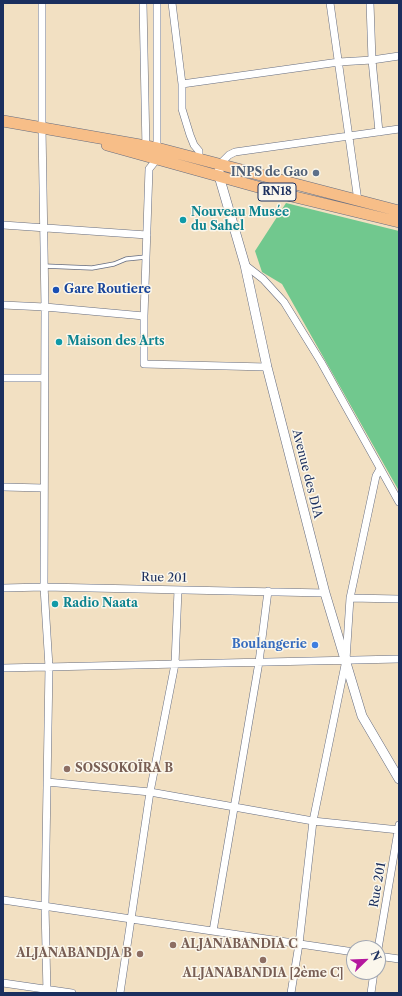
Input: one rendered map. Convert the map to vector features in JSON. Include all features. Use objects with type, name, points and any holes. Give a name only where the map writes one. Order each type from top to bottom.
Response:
[{"type":"main road","name":"RN18","points":[[3,121],[69,133],[219,170],[344,197],[399,211]]},
{"type":"main road","name":"RN18","points":[[151,152],[199,159],[219,170],[284,194],[399,222]]},
{"type":"street","points":[[42,3],[42,128],[45,307],[44,587],[49,667],[45,906],[47,991]]},
{"type":"street","points":[[143,3],[151,152]]},
{"type":"street","points":[[157,3],[149,169],[144,316],[144,364],[268,367]]},
{"type":"street","points":[[172,3],[182,84],[182,109],[185,123],[194,146],[199,151],[199,159]]},
{"type":"street","points":[[330,3],[358,201]]},
{"type":"street","points":[[370,3],[372,60],[379,132]]},
{"type":"street","points":[[182,84],[339,62],[372,60],[399,56]]},
{"type":"street","points":[[219,170],[229,155],[235,152],[399,129]]},
{"type":"street","name":"Avenue des DIA","points":[[219,170],[245,265],[268,367],[325,592],[362,716],[399,779]]},
{"type":"street","points":[[3,225],[147,235]]},
{"type":"street","points":[[245,265],[263,279],[284,302],[321,362],[399,502]]},
{"type":"street","points":[[3,305],[45,307],[144,316]]},
{"type":"street","points":[[3,378],[44,378]]},
{"type":"street","points":[[291,993],[299,944],[313,821],[346,660],[350,598],[376,476],[380,469]]},
{"type":"street","points":[[3,486],[44,488]]},
{"type":"street","name":"Rue 201","points":[[3,588],[44,587],[325,592]]},
{"type":"street","points":[[120,993],[150,792],[175,664],[178,590]]},
{"type":"street","points":[[213,931],[259,662],[268,591]]},
{"type":"street","points":[[350,598],[399,599]]},
{"type":"street","points":[[3,668],[399,659]]},
{"type":"street","points":[[47,782],[150,792],[313,821],[399,829]]},
{"type":"street","name":"Rue 201","points":[[380,940],[399,829]]},
{"type":"street","points":[[3,900],[346,951]]},
{"type":"street","points":[[386,957],[399,959]]},
{"type":"street","points":[[371,993],[373,980]]},
{"type":"street","points":[[3,983],[47,991],[72,993]]},
{"type":"lane","points":[[44,266],[92,268],[146,257]]},
{"type":"green space","points":[[286,203],[399,231],[399,491],[282,284],[262,272],[255,251]]},
{"type":"place","name":"INPS de Gao","points":[[316,173]]},
{"type":"place","name":"Nouveau Musée du Sahel","points":[[183,220]]},
{"type":"place","name":"Gare Routiere","points":[[56,290]]},
{"type":"place","name":"Maison des Arts","points":[[59,342]]},
{"type":"place","name":"Radio Naata","points":[[55,604]]},
{"type":"place","name":"Boulangerie","points":[[315,645]]},
{"type":"place","name":"SOSSOKOÏRA B","points":[[67,769]]},
{"type":"place","name":"ALJANABANDIA C","points":[[173,945]]},
{"type":"place","name":"ALJANABANDJA B","points":[[140,954]]},
{"type":"place","name":"ALJANABANDIA [2ème C]","points":[[263,960]]}]
